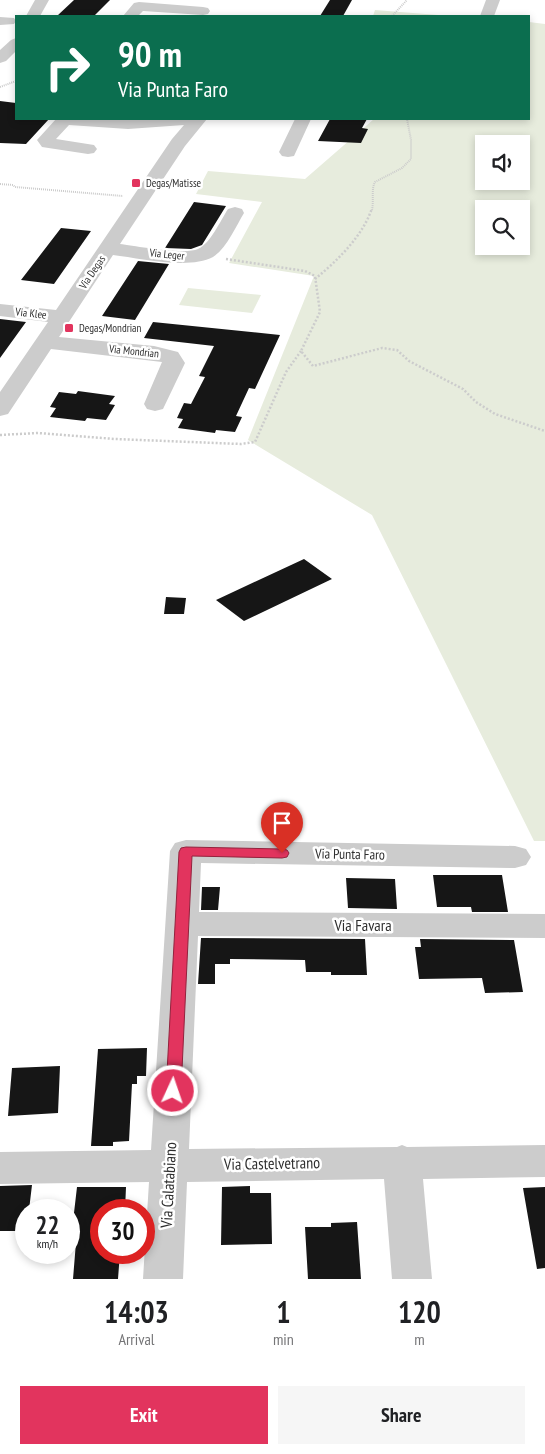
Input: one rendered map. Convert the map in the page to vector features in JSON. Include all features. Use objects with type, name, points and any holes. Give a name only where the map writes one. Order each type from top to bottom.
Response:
[{"type":"street","points":[[34,15],[42,0]]},
{"type":"street","points":[[486,15],[493,0]]},
{"type":"street","points":[[135,11],[205,9]]},
{"type":"street","points":[[0,58],[15,44]]},
{"type":"street","points":[[88,149],[54,146],[48,144],[46,140],[66,120],[128,124],[158,120],[174,133],[178,143]]},
{"type":"street","name":"Via Degas","points":[[2,404],[178,143],[197,120]]},
{"type":"street","points":[[288,152],[303,120]]},
{"type":"street","name":"Via Leger","points":[[108,248],[180,256],[198,256],[209,250],[235,213]]},
{"type":"street","name":"Via Klee","points":[[0,310],[62,317]]},
{"type":"street","name":"Via Mondrian","points":[[45,342],[154,353],[170,357],[174,363],[155,404]]},
{"type":"street","name":"Via Punta Faro","points":[[186,852],[515,857]]},
{"type":"street","name":"Via Calatabiano","points":[[163,1279],[186,852]]},
{"type":"street","name":"Via Favara","points":[[182,924],[545,926]]},
{"type":"street","points":[[402,1161],[412,1279]]},
{"type":"street","name":"Via Castelvetrano","points":[[0,1168],[402,1161],[545,1161]]},
{"type":"path","points":[[393,15],[407,0]]},
{"type":"path","points":[[0,88],[15,80]]},
{"type":"path","points":[[315,279],[330,268],[370,216],[374,203],[373,185],[375,182],[402,168],[411,158],[411,140],[407,120]]},
{"type":"path","points":[[0,184],[15,188],[141,198]]},
{"type":"path","points":[[0,435],[38,433],[115,439],[241,444],[255,442],[286,372],[301,352],[320,312],[315,279],[314,276],[305,271],[226,259]]},
{"type":"path","points":[[301,352],[313,366],[382,348],[397,350],[409,361],[463,389],[476,402],[495,414],[545,431]]},
{"type":"shaded area","points":[[375,10],[438,15],[373,15]]},
{"type":"shaded area","points":[[530,22],[545,24],[545,841],[534,841],[372,515],[248,440],[314,276],[229,263],[262,202],[196,194],[208,171],[305,179],[373,120],[530,120]]},
{"type":"shaded area","points":[[188,288],[261,295],[252,313],[179,305]]},
{"type":"building","points":[[74,0],[110,0],[95,15],[58,15]]},
{"type":"building","points":[[330,0],[352,0],[344,15],[321,15]]},
{"type":"building","points":[[0,101],[15,103],[15,120],[48,120],[26,144],[0,143]]},
{"type":"building","points":[[329,120],[366,120],[362,128],[368,129],[361,143],[318,141]]},
{"type":"building","points":[[194,202],[226,206],[202,245],[191,249],[165,248]]},
{"type":"building","points":[[61,228],[91,231],[54,284],[21,280]]},
{"type":"building","points":[[138,261],[169,264],[135,320],[102,316]]},
{"type":"building","points":[[0,319],[26,322],[0,358]]},
{"type":"building","points":[[153,322],[280,335],[255,389],[249,388],[236,416],[242,417],[235,432],[216,430],[215,433],[178,428],[183,419],[177,418],[184,403],[191,404],[205,377],[199,376],[214,346],[144,338]]},
{"type":"building","points":[[78,391],[115,396],[109,404],[115,405],[106,420],[87,418],[85,421],[50,417],[56,408],[50,407],[59,392],[76,394]]},
{"type":"building","points":[[304,559],[332,579],[244,621],[216,600]]},
{"type":"building","points":[[166,597],[186,598],[184,614],[164,614]]},
{"type":"building","points":[[433,875],[502,875],[508,912],[472,912],[471,907],[437,907]]},
{"type":"building","points":[[346,878],[395,879],[397,909],[348,908]]},
{"type":"building","points":[[202,887],[220,887],[218,910],[201,910]]},
{"type":"building","points":[[201,938],[365,939],[367,975],[331,975],[331,972],[306,972],[305,960],[230,959],[230,964],[215,964],[215,984],[198,984]]},
{"type":"building","points":[[420,939],[514,940],[523,992],[485,993],[482,978],[419,979],[415,947],[421,947]]},
{"type":"building","points":[[147,1048],[146,1076],[137,1076],[137,1084],[132,1084],[129,1141],[113,1142],[113,1146],[91,1146],[98,1049]]},
{"type":"building","points":[[60,1066],[58,1113],[8,1116],[12,1068]]},
{"type":"building","points":[[32,1185],[30,1199],[15,1199],[15,1231],[0,1231],[0,1186]]},
{"type":"building","points":[[250,1186],[250,1193],[271,1193],[272,1244],[221,1245],[222,1187]]},
{"type":"building","points":[[77,1187],[126,1187],[125,1199],[90,1199],[90,1264],[119,1264],[118,1279],[73,1279],[74,1264],[80,1264],[80,1199],[76,1199]]},
{"type":"building","points":[[545,1187],[545,1268],[537,1269],[523,1188]]},
{"type":"building","points":[[357,1222],[361,1279],[308,1279],[305,1227],[331,1227],[331,1223]]},
{"type":"place","name":"Degas/Matisse","points":[[136,183]]},
{"type":"place","name":"Degas/Mondrian","points":[[69,328]]},
{"type":"route","points":[[173,1091],[186,852],[282,853]]}]
